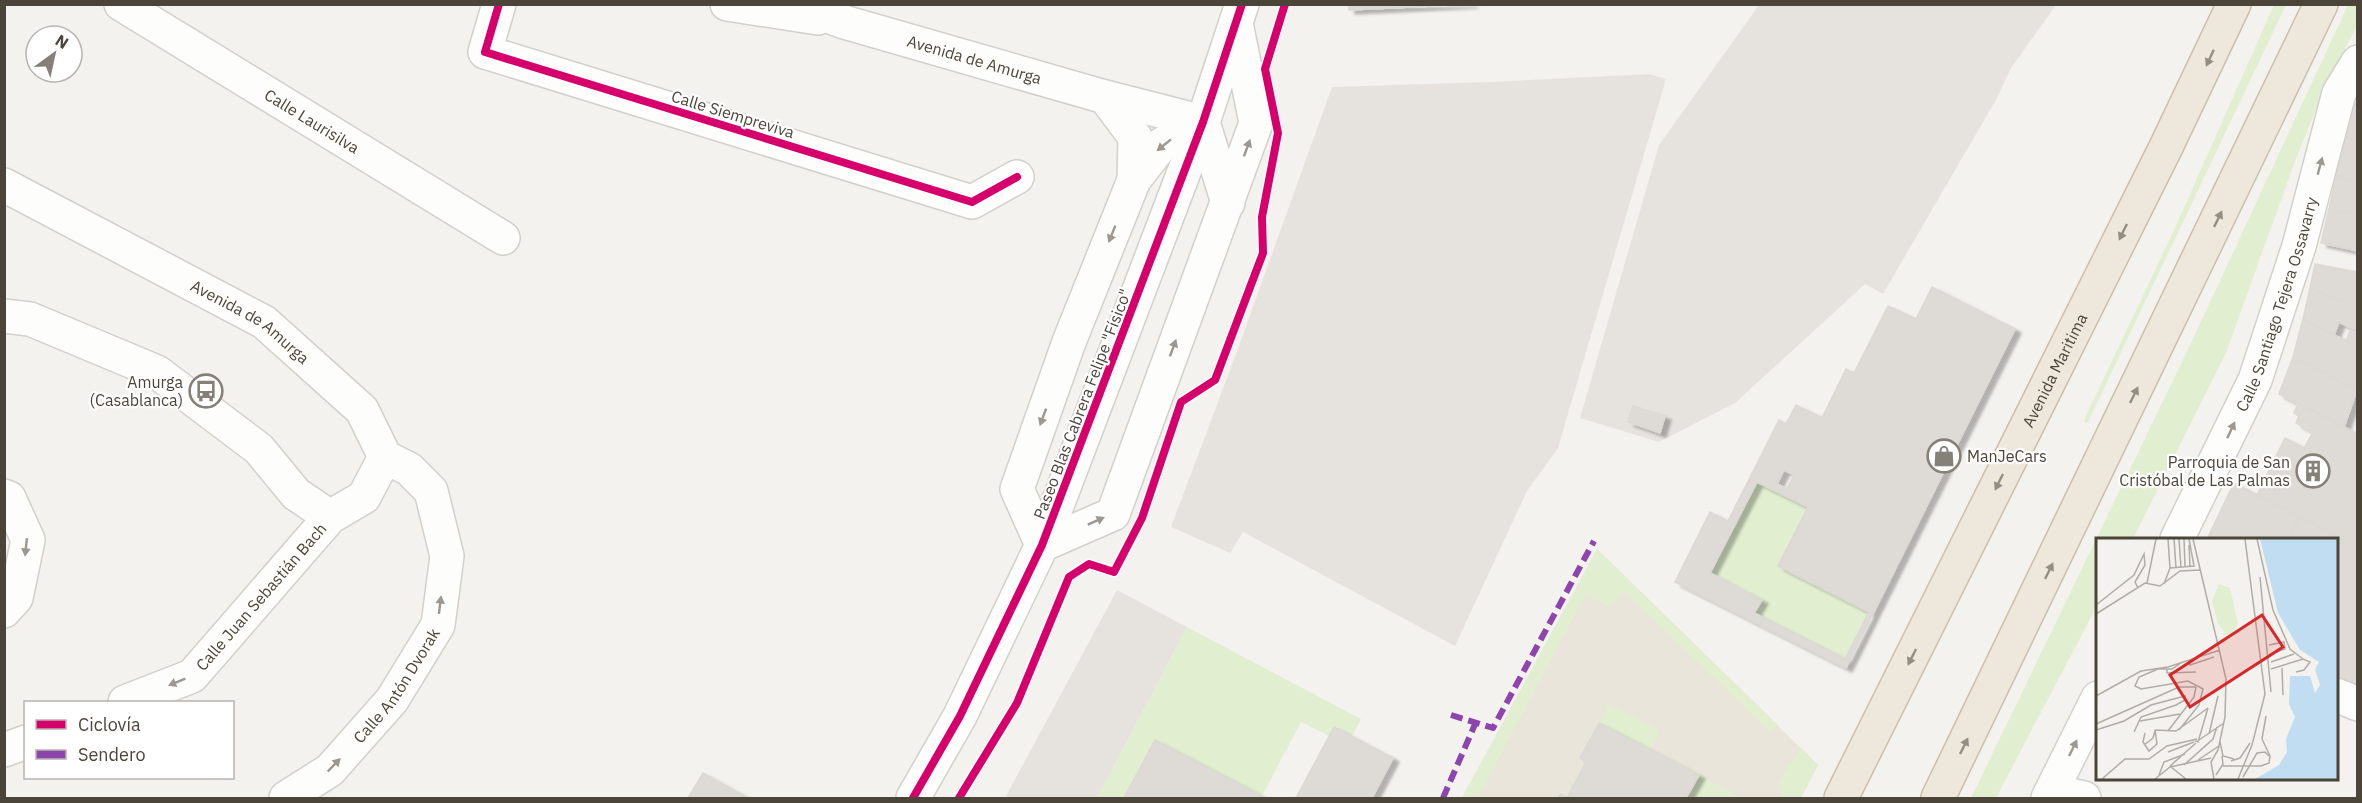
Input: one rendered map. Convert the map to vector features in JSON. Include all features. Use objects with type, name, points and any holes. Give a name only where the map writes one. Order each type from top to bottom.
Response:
[{"type":"highway","name":"Avenida Maritima","points":[[1841,798],[2180,118],[2234,4]]},
{"type":"highway","points":[[1938,798],[2321,4]]},
{"type":"street","name":"Calle Laurisilva","points":[[121,4],[503,238]]},
{"type":"street","name":"Calle Siempreviva","points":[[500,4],[484,52],[972,202],[1017,177]]},
{"type":"street","name":"Avenida de Amurga","points":[[727,4],[844,22]]},
{"type":"street","name":"Avenida de Amurga","points":[[797,4],[844,22],[1105,97],[1203,122]]},
{"type":"street","name":"Paseo Blas Cabrera Felipe \"Físico\"","points":[[913,798],[965,706],[1042,545],[1203,122],[1239,13]]},
{"type":"street","name":"Paseo Blas Cabrera Felipe \"Físico\"","points":[[1042,545],[1113,514],[1256,123],[1239,13]]},
{"type":"street","name":"Calle Santiago Tejera Ossavarry","points":[[2177,538],[2255,380],[2299,246],[2339,93],[2358,62]]},
{"type":"street","points":[[1105,97],[1135,137],[1134,180]]},
{"type":"street","name":"Paseo Blas Cabrera Felipe \"Físico\"","points":[[1042,545],[1017,489],[1069,342],[1134,180],[1162,144],[1203,122]]},
{"type":"street","points":[[1203,122],[1228,203]]},
{"type":"street","name":"Avenida de Amurga","points":[[4,185],[264,322],[362,410],[385,457]]},
{"type":"street","points":[[4,316],[30,320],[157,372],[259,449],[296,494],[330,517],[364,497],[385,457]]},
{"type":"street","name":"Calle Antón Dvorak","points":[[286,798],[330,770],[392,700],[438,625],[447,556],[431,491],[409,469],[385,457]]},
{"type":"street","points":[[4,496],[9,498],[28,540],[15,598],[4,611]]},
{"type":"street","name":"Calle Juan Sebastián Bach","points":[[127,701],[192,676],[330,517]]},
{"type":"street","points":[[2338,695],[2358,704]]},
{"type":"street","points":[[2084,798],[2050,795],[2096,702]]},
{"type":"street","points":[[4,750],[24,743]]},
{"type":"shaded area","points":[[1759,5],[2056,5],[2011,68],[1997,98],[1883,294],[1865,284],[1735,403],[1659,442],[1580,418],[1659,145]]},
{"type":"shaded area","points":[[1649,74],[1666,79],[1558,448],[1527,491],[1455,646],[1243,532],[1230,553],[1171,527],[1332,87]]},
{"type":"shaded area","points":[[1597,549],[1818,765],[1801,798],[1462,798]]},
{"type":"shaded area","points":[[1117,590],[1187,627],[1097,798],[1005,798]]},
{"type":"green space","points":[[2274,5],[2286,5],[2088,422],[2085,424],[2084,420],[2175,228]]},
{"type":"green space","points":[[2348,5],[2357,5],[2357,26],[2326,84],[2294,164],[2226,353],[2134,538],[2097,538],[2191,343]]},
{"type":"green space","points":[[1757,482],[1808,507],[1778,566],[1869,612],[1845,659],[1754,613],[1761,599],[1710,573]]},
{"type":"green space","points":[[2096,539],[2096,608],[1996,798],[1971,798]]},
{"type":"green space","points":[[1597,549],[1778,725],[1770,732],[1624,591],[1610,607],[1586,594],[1478,798],[1462,798]]},
{"type":"green space","points":[[1187,627],[1361,719],[1352,736],[1334,727],[1329,736],[1301,722],[1262,796],[1155,740],[1124,798],[1097,798]]},
{"type":"green space","points":[[1609,704],[1660,731],[1650,750],[1599,723]]},
{"type":"green space","points":[[1801,747],[1818,765],[1801,798],[1783,798],[1778,784]]},
{"type":"green space","points":[[1699,775],[1741,798],[1686,798]]},
{"type":"building","points":[[1349,4],[1473,4],[1349,10]]},
{"type":"building","points":[[2354,102],[2358,105],[2358,144],[2346,137]]},
{"type":"building","points":[[2346,137],[2358,144],[2358,186],[2337,174]]},
{"type":"building","points":[[2337,174],[2358,186],[2358,215],[2329,209]]},
{"type":"building","points":[[2329,209],[2358,215],[2358,251],[2321,243]]},
{"type":"building","points":[[2315,264],[2358,272],[2358,308],[2310,288]]},
{"type":"building","points":[[1932,287],[2015,329],[1846,668],[1675,582],[1710,512],[1728,521],[1779,420],[1786,424],[1796,405],[1822,418],[1846,369],[1854,373],[1888,306],[1916,319]],"holes":[[[1784,470],[1794,475],[1787,489],[1777,484]],[[1757,482],[1808,507],[1778,566],[1869,612],[1845,659],[1754,613],[1762,600],[1710,573]]]},
{"type":"building","points":[[2310,288],[2358,308],[2358,331],[2339,322],[2334,335],[2303,319]]},
{"type":"building","points":[[2303,319],[2358,347],[2358,390],[2293,357]]},
{"type":"building","points":[[2350,331],[2358,335],[2358,347],[2346,341]]},
{"type":"building","points":[[2293,357],[2357,390],[2344,427],[2279,394]]},
{"type":"building","name":"Parroquia de San Cristóbal de Las Palmas","points":[[2298,403],[2358,434],[2358,546],[2257,495],[2285,438],[2304,448],[2313,432],[2296,423],[2299,416],[2294,413]]},
{"type":"building","points":[[1633,406],[1665,416],[1660,433],[1628,422]]},
{"type":"building","points":[[2234,483],[2300,517],[2289,538],[2207,538]]},
{"type":"building","points":[[2300,517],[2331,533],[2328,538],[2289,538]]},
{"type":"building","points":[[2331,533],[2358,546],[2356,688],[2338,680],[2338,538],[2328,538]]},
{"type":"building","points":[[1599,723],[1699,775],[1686,798],[1567,798],[1586,762],[1580,758]]},
{"type":"building","points":[[1334,727],[1393,758],[1372,798],[1296,798]]},
{"type":"building","points":[[1155,740],[1262,796],[1266,798],[1124,798]]},
{"type":"building","points":[[703,773],[748,798],[688,798]]},
{"type":"marked path","points":[[1451,715],[1493,728],[1594,541]]},
{"type":"marked path","points":[[1443,798],[1476,722]]},
{"type":"cycle path","points":[[499,4],[485,52],[972,202],[1017,177]]},
{"type":"cycle path","points":[[913,798],[960,716],[1042,545],[1203,122],[1242,4]]},
{"type":"cycle path","points":[[959,798],[1017,703],[1069,577],[1089,564],[1114,572],[1142,518],[1181,402],[1215,380],[1263,253],[1262,217],[1278,133],[1265,69],[1285,4]]},
{"type":"place","name":"Amurga (Casablanca)","points":[[206,391]]},
{"type":"place","name":"ManJeCars","points":[[1944,456]]},
{"type":"place","name":"Parroquia de San Cristóbal de Las Palmas","points":[[2313,471]]}]
